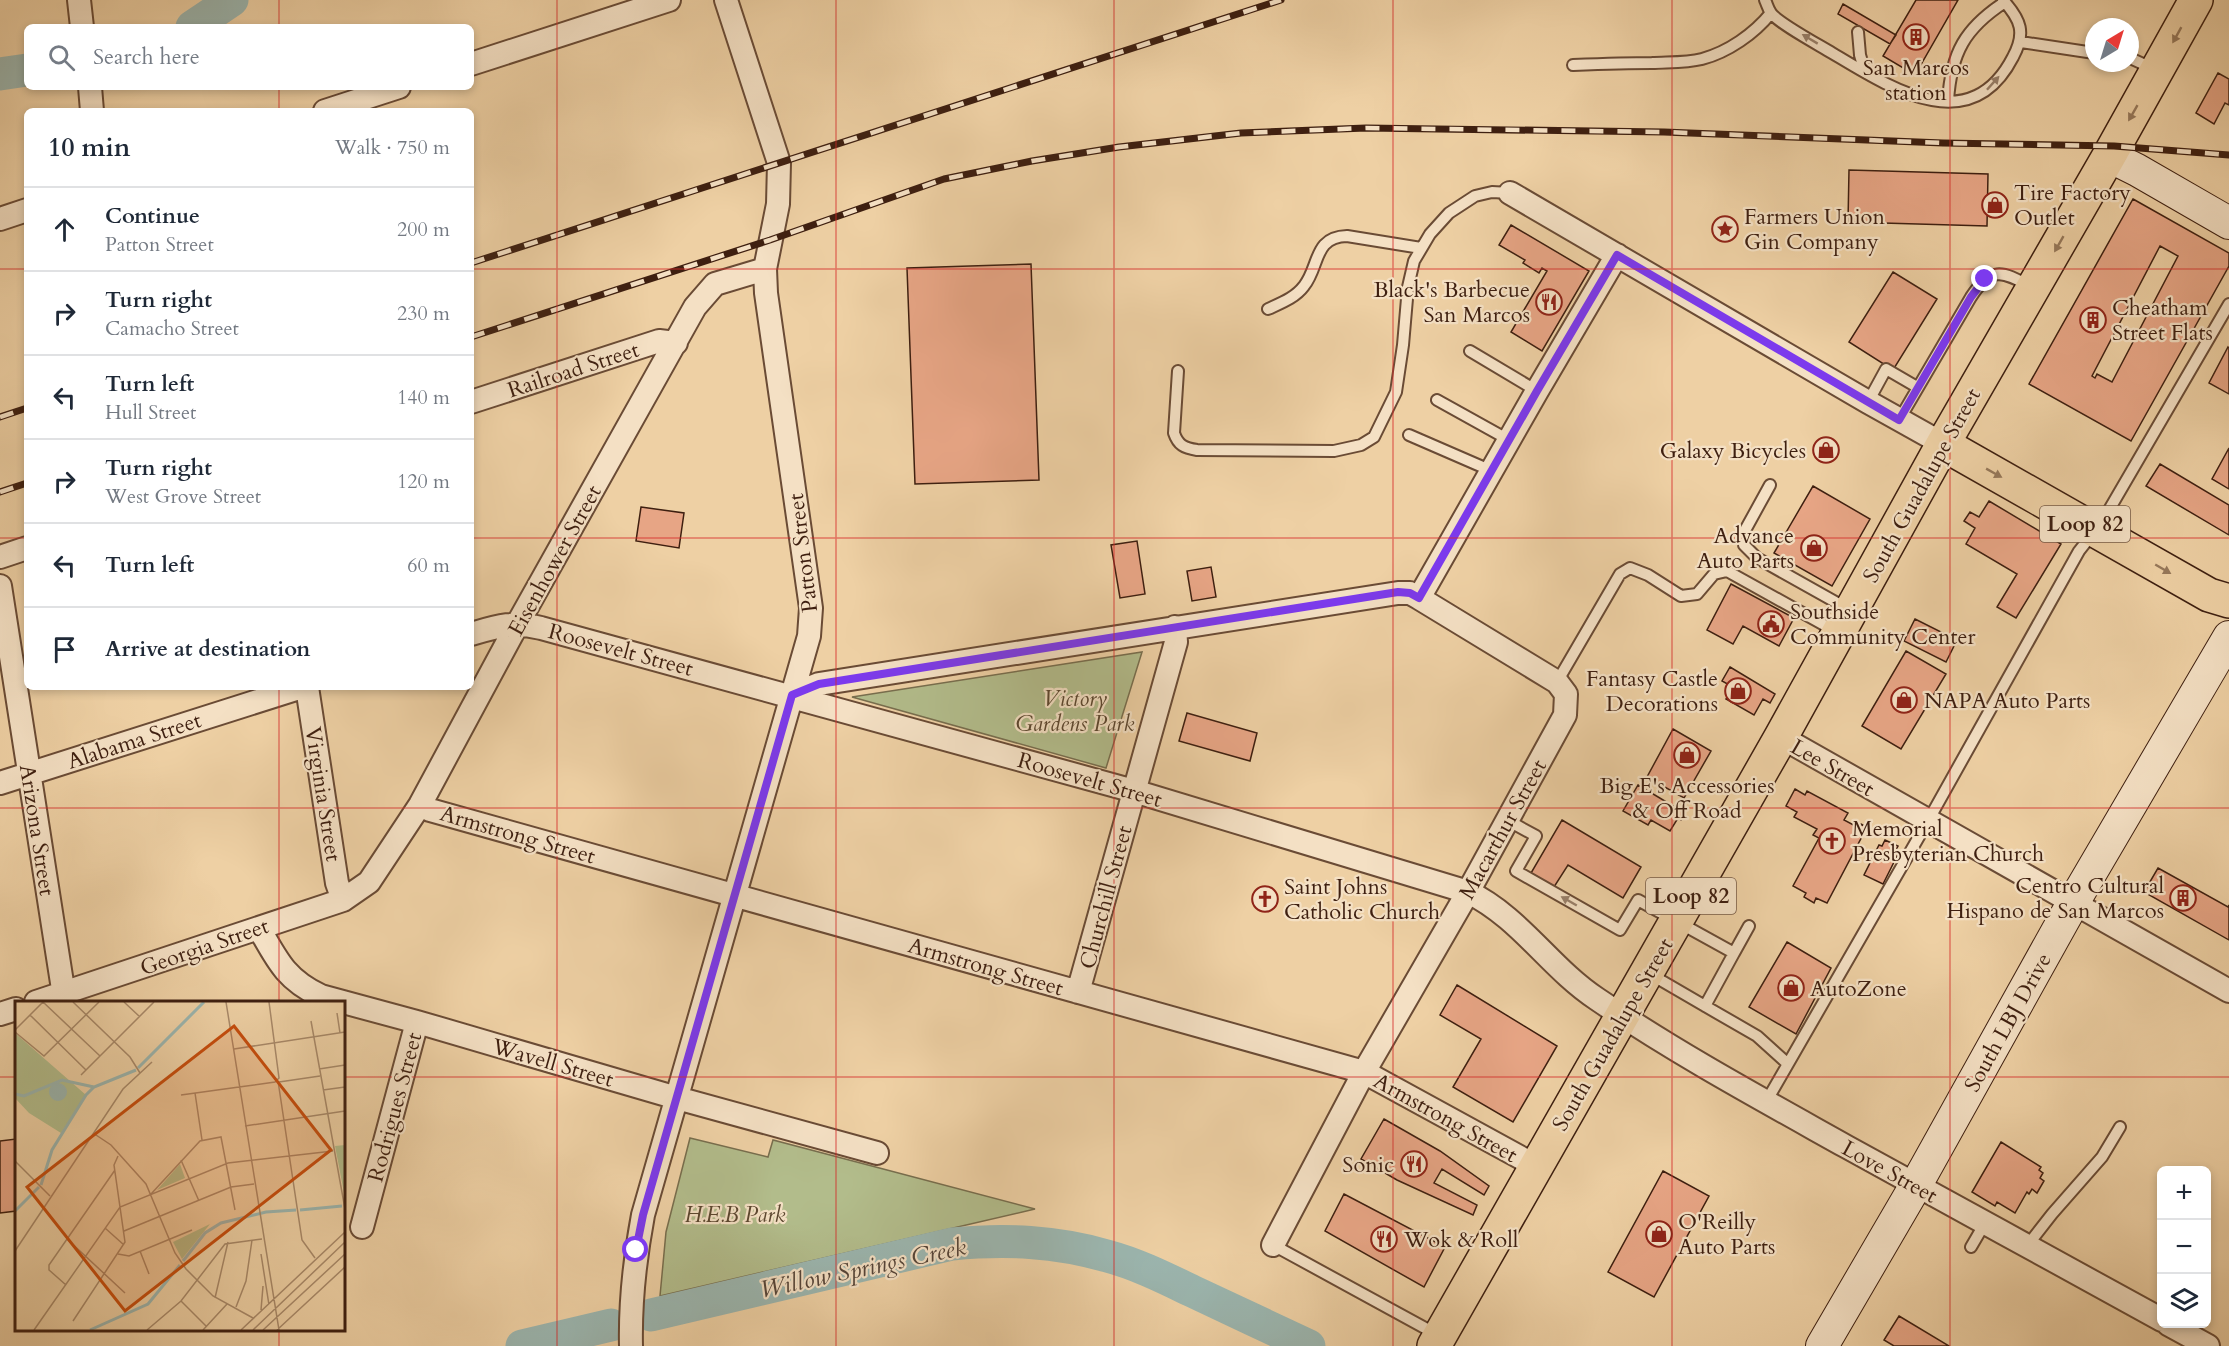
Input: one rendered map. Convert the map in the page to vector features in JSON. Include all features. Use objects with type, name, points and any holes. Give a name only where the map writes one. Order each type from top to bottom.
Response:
[{"type":"main road","name":"South Guadalupe Street","points":[[1437,1341],[1781,737],[1943,444],[2109,156],[2144,64],[2192,1]]},
{"type":"main road","name":"Loop 82","points":[[1943,444],[2209,595],[2229,601]]},
{"type":"street","points":[[79,0],[82,24]]},
{"type":"street","points":[[474,63],[669,0]]},
{"type":"street","name":"Patton Street","points":[[631,1346],[631,1308],[636,1250],[643,1215],[809,636],[811,609],[766,293],[765,269],[778,204],[779,163],[726,0]]},
{"type":"street","points":[[90,90],[92,108]]},
{"type":"street","points":[[334,108],[390,90]]},
{"type":"street","points":[[2109,156],[2229,223]]},
{"type":"street","points":[[1510,193],[1943,444]]},
{"type":"street","points":[[0,219],[24,211]]},
{"type":"street","points":[[1419,598],[1617,255]]},
{"type":"street","name":"Eisenhower Street","points":[[369,882],[420,805],[518,623],[696,307],[715,284],[765,269]]},
{"type":"street","name":"Railroad Street","points":[[474,401],[659,341],[676,343]]},
{"type":"street","points":[[0,557],[24,549]]},
{"type":"street","name":"Arizona Street","points":[[0,586],[64,998]]},
{"type":"street","points":[[792,695],[819,684],[1398,592],[1410,593],[1419,598],[1562,688]]},
{"type":"street","points":[[474,633],[518,623]]},
{"type":"street","name":"Roosevelt Street","points":[[518,623],[792,695],[1134,791],[1468,892],[1508,917],[1565,975],[1596,999],[1622,1015]]},
{"type":"street","name":"Churchill Street","points":[[1078,992],[1176,642],[1175,627]]},
{"type":"street","name":"South LBJ Drive","points":[[1823,1346],[1916,1185],[2073,903],[2229,637]]},
{"type":"street","name":"Macarthur Street","points":[[1273,1245],[1364,1072],[1468,892],[1565,715],[1562,688]]},
{"type":"street","name":"Alabama Street","points":[[0,783],[293,690]]},
{"type":"street","name":"Virginia Street","points":[[307,690],[337,883],[343,900]]},
{"type":"street","name":"Lee Street","points":[[1781,737],[2229,991]]},
{"type":"street","name":"Armstrong Street","points":[[420,805],[430,810],[1364,1072],[1536,1166]]},
{"type":"street","name":"Georgia Street","points":[[43,1001],[64,998],[343,900],[369,882]]},
{"type":"street","name":"Wavell Street","points":[[259,928],[273,954],[292,980],[321,996],[339,1001]]},
{"type":"street","name":"Wavell Street","points":[[345,1002],[877,1153]]},
{"type":"street","points":[[0,1014],[15,1009]]},
{"type":"street","name":"Love Street","points":[[1622,1015],[1766,1102],[2157,1317]]},
{"type":"street","name":"Rodrigues Street","points":[[362,1227],[417,1022]]},
{"type":"street","points":[[2177,1328],[2208,1346]]},
{"type":"lane","points":[[1765,0],[1771,13],[1799,33],[1901,93],[1921,99],[1948,101],[1977,97],[1987,90],[2011,61],[2021,42],[2020,28],[2004,1],[1986,15],[1962,43],[1953,63],[1948,101]]},
{"type":"lane","points":[[1573,65],[1679,62],[1702,58],[1724,51],[1760,26],[1771,13]]},
{"type":"lane","points":[[1858,32],[1860,55],[1865,72]]},
{"type":"lane","points":[[2021,42],[2085,51]]},
{"type":"lane","points":[[1178,370],[1173,433],[1177,442],[1185,448],[1334,451],[1361,445],[1374,437],[1396,392],[1413,261],[1430,234],[1449,213],[1475,196],[1492,192],[1510,193]]},
{"type":"lane","points":[[1268,309],[1294,297],[1306,285],[1319,252],[1328,241],[1336,236],[1421,248]]},
{"type":"lane","points":[[1899,420],[1971,297],[1985,279],[1998,274],[2017,279],[2033,288]]},
{"type":"lane","points":[[1766,1102],[1928,821],[2079,552],[2096,530],[2229,304]]},
{"type":"lane","points":[[1470,351],[1537,391]]},
{"type":"lane","points":[[1868,402],[1886,369],[1917,387]]},
{"type":"lane","points":[[1437,400],[1509,440]]},
{"type":"lane","points":[[1409,435],[1492,471]]},
{"type":"lane","points":[[1770,485],[1743,534],[1744,545],[1757,558],[1844,622]]},
{"type":"lane","points":[[1562,688],[1620,574],[1630,568],[1648,575],[1681,596],[1697,594],[1714,574],[1728,571],[1844,622]]},
{"type":"lane","points":[[1508,820],[1536,836],[1516,871],[1620,930],[1638,900],[1734,954]]},
{"type":"lane","points":[[1705,1006],[1749,926]]},
{"type":"lane","points":[[1647,972],[1757,1036],[1788,1064]]},
{"type":"lane","points":[[2027,1246],[2102,1157],[2120,1127]]},
{"type":"lane","points":[[1971,1247],[1985,1223]]},
{"type":"lane","points":[[1273,1245],[1437,1341]]},
{"type":"green space","name":"Victory Gardens Park","points":[[1142,652],[1106,768],[852,697]]},
{"type":"green space","name":"H.E.B Park","points":[[690,1138],[768,1157],[773,1140],[1035,1209],[660,1296],[666,1232]]},
{"type":"building","name":"San Marcos station","points":[[1916,0],[1958,0],[1915,75],[1883,56]]},
{"type":"building","points":[[1843,4],[1896,35],[1890,44],[1838,14]]},
{"type":"building","points":[[2218,73],[2229,79],[2229,105],[2225,103],[2214,124],[2196,113]]},
{"type":"building","points":[[1849,170],[1988,174],[1987,226],[1848,222]]},
{"type":"building","name":"Cheatham Street Flats","points":[[2133,199],[2229,253],[2229,266],[2131,441],[2029,384]],"holes":[[[2160,246],[2178,256],[2112,382],[2097,374],[2095,378],[2092,376]]]},
{"type":"building","name":"Black's Barbecue San Marcos","points":[[1511,225],[1589,271],[1542,351],[1511,332],[1547,271],[1542,268],[1539,273],[1523,263],[1525,260],[1499,245]]},
{"type":"building","points":[[1031,264],[1039,480],[915,484],[907,268]]},
{"type":"building","points":[[1893,272],[1937,299],[1893,370],[1849,342]]},
{"type":"building","points":[[2229,348],[2229,394],[2209,383]]},
{"type":"building","points":[[2229,448],[2229,489],[2212,479]]},
{"type":"building","points":[[2160,464],[2229,505],[2229,535],[2146,486]]},
{"type":"building","points":[[1813,486],[1870,519],[1832,586],[1774,553]]},
{"type":"building","points":[[1989,501],[2061,544],[2016,618],[1997,607],[2017,574],[1966,544],[1975,528],[1964,521],[1970,512],[1979,517]]},
{"type":"building","points":[[641,507],[684,513],[679,548],[636,541]]},
{"type":"building","points":[[1137,541],[1145,594],[1120,598],[1111,545]]},
{"type":"building","points":[[1211,567],[1216,597],[1192,601],[1187,571]]},
{"type":"building","points":[[1731,584],[1794,618],[1779,646],[1743,626],[1733,644],[1707,630]]},
{"type":"building","points":[[1915,619],[1957,640],[1946,662],[1904,641]]},
{"type":"building","name":"NAPA Auto Parts","points":[[1906,651],[1946,674],[1901,749],[1862,726]]},
{"type":"building","points":[[1730,667],[1775,694],[1770,703],[1763,699],[1754,715],[1726,699],[1733,687],[1722,681]]},
{"type":"building","points":[[1187,713],[1257,733],[1250,761],[1179,741]]},
{"type":"building","points":[[1673,729],[1711,751],[1684,798],[1647,777]]},
{"type":"building","points":[[1638,785],[1685,813],[1681,820],[1678,818],[1670,831],[1651,820],[1648,825],[1623,811]]},
{"type":"building","points":[[1795,789],[1805,795],[1807,791],[1848,813],[1844,820],[1859,828],[1861,824],[1867,827],[1827,903],[1816,898],[1814,903],[1804,897],[1806,893],[1793,886],[1819,838],[1813,835],[1817,829],[1794,817],[1797,812],[1786,806]]},
{"type":"building","points":[[1562,820],[1641,867],[1623,898],[1568,865],[1554,887],[1531,873]]},
{"type":"building","points":[[1885,840],[1898,846],[1895,852],[1898,854],[1883,884],[1864,875],[1879,845],[1882,846]]},
{"type":"building","name":"Centro Cultural Hispano de San Marcos","points":[[2158,868],[2228,907],[2229,905],[2229,940],[2144,892]]},
{"type":"building","name":"AutoZone","points":[[1787,942],[1831,968],[1796,1034],[1749,1007]]},
{"type":"building","points":[[1457,985],[1557,1046],[1513,1122],[1453,1087],[1481,1039],[1440,1015]]},
{"type":"building","name":"Sonic","points":[[1384,1119],[1440,1151],[1489,1186],[1484,1195],[1442,1169],[1434,1183],[1477,1205],[1473,1215],[1397,1180],[1361,1159]]},
{"type":"building","points":[[15,1139],[15,1211],[0,1213],[0,1141]]},
{"type":"building","points":[[2001,1142],[2041,1167],[2039,1170],[2043,1173],[2040,1178],[2044,1181],[2037,1193],[2032,1189],[2029,1194],[2027,1192],[2015,1213],[1997,1202],[1995,1206],[1972,1192]]},
{"type":"building","name":"O'Reilly Auto Parts","points":[[1663,1171],[1709,1196],[1654,1297],[1608,1272]]},
{"type":"building","name":"Wok & Roll","points":[[1344,1194],[1445,1247],[1424,1287],[1325,1231]]},
{"type":"building","points":[[1899,1316],[1949,1346],[1894,1346],[1884,1340]]},
{"type":"waterway","points":[[196,24],[232,0]]},
{"type":"waterway","points":[[0,74],[24,70]]},
{"type":"waterway","name":"Willow Springs Creek","points":[[651,1315],[952,1244],[1030,1242],[1088,1251],[1129,1263],[1309,1346]]},
{"type":"waterway","name":"Willow Springs Creek","points":[[522,1346],[611,1325]]},
{"type":"railway","points":[[474,262],[1281,0]]},
{"type":"railway","points":[[474,336],[770,240],[944,179],[1032,161],[1119,147],[1241,133],[1366,128],[1664,132],[1943,143],[2114,146],[2229,155]]},
{"type":"railway","points":[[0,417],[24,409]]},
{"type":"railway","points":[[0,492],[24,484]]},
{"type":"place","name":"San Marcos station","points":[[1916,37]]},
{"type":"place","name":"Tire Factory Outlet","points":[[1995,205]]},
{"type":"place","name":"Farmers Union Gin Company","points":[[1725,229]]},
{"type":"place","name":"Black's Barbecue San Marcos","points":[[1549,302]]},
{"type":"place","name":"Cheatham Street Flats","points":[[2093,320]]},
{"type":"place","name":"Galaxy Bicycles","points":[[1826,450]]},
{"type":"place","name":"Advance Auto Parts","points":[[1814,548]]},
{"type":"place","name":"Southside Community Center","points":[[1771,624]]},
{"type":"place","name":"Fantasy Castle Decorations","points":[[1738,691]]},
{"type":"place","name":"NAPA Auto Parts","points":[[1904,700]]},
{"type":"place","name":"Big E's Accessories & Off Road","points":[[1687,755]]},
{"type":"place","name":"Memorial Presbyterian Church","points":[[1832,841]]},
{"type":"place","name":"Centro Cultural Hispano de San Marcos","points":[[2183,898]]},
{"type":"place","name":"Saint Johns Catholic Church","points":[[1265,899]]},
{"type":"place","name":"AutoZone","points":[[1791,988]]},
{"type":"place","name":"Sonic","points":[[1414,1164]]},
{"type":"place","name":"O'Reilly Auto Parts","points":[[1659,1234]]},
{"type":"place","name":"Wok & Roll","points":[[1384,1239]]},
{"type":"route","points":[[636,1250],[643,1215],[792,695],[819,684],[1398,592],[1410,593],[1419,598],[1617,255],[1899,420],[1971,297],[1985,279]]}]
